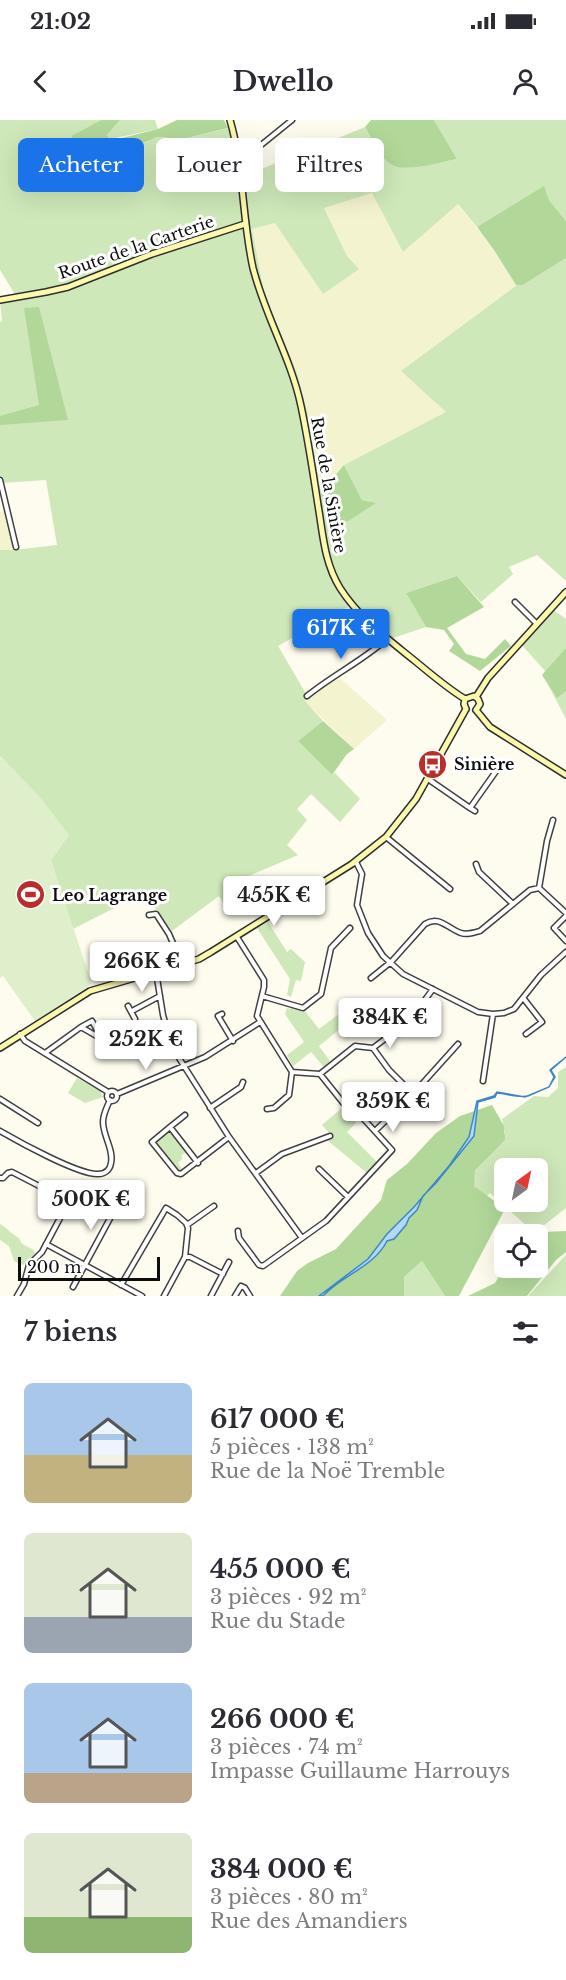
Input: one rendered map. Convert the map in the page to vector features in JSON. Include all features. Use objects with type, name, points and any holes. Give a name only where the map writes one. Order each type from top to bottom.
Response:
[{"type":"street","name":"Rue de la Sinière","points":[[230,120],[234,138]]},
{"type":"street","points":[[263,143],[291,120]]},
{"type":"street","name":"Rue de la Sinière","points":[[242,192],[245,224],[263,302],[291,371],[301,404],[323,543],[331,570],[340,588],[356,609],[387,639],[465,699]]},
{"type":"street","name":"Route de la Carterie","points":[[0,300],[77,284],[152,254],[245,224]]},
{"type":"street","points":[[0,480],[16,547]]},
{"type":"street","points":[[476,697],[488,678],[566,592]]},
{"type":"street","points":[[515,602],[536,623]]},
{"type":"street","points":[[307,696],[325,681],[368,655],[387,639]]},
{"type":"street","points":[[476,697],[471,696],[465,699],[464,704],[466,709],[476,711]]},
{"type":"street","points":[[476,697],[480,704],[476,711]]},
{"type":"street","points":[[0,1048],[90,991],[182,964],[211,952],[356,862],[386,837],[408,811],[466,709]]},
{"type":"street","points":[[476,711],[490,727],[566,775]]},
{"type":"street","points":[[470,808],[500,767]]},
{"type":"street","points":[[428,779],[475,811]]},
{"type":"street","points":[[539,888],[547,841],[554,820]]},
{"type":"street","points":[[386,837],[450,889]]},
{"type":"street","points":[[356,862],[362,874],[357,905],[361,919],[377,947],[390,963],[404,974],[478,1012],[493,1014],[514,1009],[541,975],[566,952]]},
{"type":"street","points":[[476,864],[479,872],[513,904]]},
{"type":"street","points":[[371,978],[390,963],[430,921],[440,921],[462,933],[480,932],[530,890],[539,888]]},
{"type":"street","points":[[539,888],[566,914],[554,928],[566,940]]},
{"type":"street","points":[[149,915],[156,914],[182,964]]},
{"type":"street","points":[[262,996],[303,1008],[321,994],[331,948],[350,928]]},
{"type":"street","points":[[237,937],[264,980],[257,1016],[292,1072],[288,1095],[274,1107],[267,1109]]},
{"type":"street","points":[[156,971],[170,1042],[183,1067],[229,1137],[302,1238]]},
{"type":"street","points":[[292,1072],[320,1074],[355,1046],[373,1048],[410,1020],[433,989]]},
{"type":"street","points":[[132,1011],[160,996]]},
{"type":"street","points":[[524,999],[542,1022],[526,1034]]},
{"type":"street","points":[[128,1006],[135,1019]]},
{"type":"street","points":[[222,1014],[218,1016],[233,1041]]},
{"type":"street","points":[[483,1081],[493,1014]]},
{"type":"street","points":[[45,1053],[92,1021],[101,1038]]},
{"type":"street","points":[[110,1100],[116,1099],[117,1094],[218,1051],[260,1022]]},
{"type":"street","points":[[81,1027],[107,1042]]},
{"type":"street","points":[[20,1034],[25,1041],[108,1092],[114,1091],[117,1094]]},
{"type":"street","points":[[375,1131],[459,1044]]},
{"type":"street","points":[[373,1048],[389,1070],[413,1094]]},
{"type":"street","points":[[238,1231],[239,1238],[259,1265],[263,1266],[326,1221],[393,1150],[360,1116],[344,1104],[320,1074]]},
{"type":"street","points":[[210,1108],[241,1087],[243,1082]]},
{"type":"street","points":[[0,1131],[57,1160],[94,1174],[105,1173],[112,1159],[103,1125],[110,1100],[107,1097],[108,1092]]},
{"type":"street","points":[[0,1099],[38,1123]]},
{"type":"street","points":[[185,1115],[152,1142],[177,1173],[181,1174],[198,1163],[229,1137]]},
{"type":"street","points":[[170,1127],[198,1163]]},
{"type":"street","points":[[255,1173],[282,1154],[330,1136]]},
{"type":"street","points":[[319,1169],[348,1197]]},
{"type":"street","points":[[0,1178],[12,1172],[68,1199],[46,1244],[28,1268],[24,1284],[17,1296]]},
{"type":"street","points":[[73,1287],[128,1185]]},
{"type":"street","points":[[187,1226],[214,1206]]},
{"type":"street","points":[[121,1285],[166,1208],[177,1215],[187,1226],[185,1257],[164,1296]]},
{"type":"street","points":[[46,1244],[142,1296]]},
{"type":"street","points":[[185,1257],[190,1257],[223,1274]]},
{"type":"street","points":[[211,1296],[229,1262]]},
{"type":"street","points":[[235,1296],[241,1286],[245,1288],[249,1296]]},
{"type":"green space","points":[[0,120],[101,120],[71,136],[72,138],[18,138],[18,192],[144,192],[144,143],[156,138],[156,192],[263,192],[263,168],[275,163],[275,192],[384,192],[384,157],[390,163],[404,167],[457,159],[434,120],[566,120],[566,221],[549,200],[544,187],[477,227],[458,204],[403,252],[372,193],[324,208],[347,256],[359,269],[323,294],[275,223],[252,229],[264,292],[297,373],[308,414],[328,533],[375,503],[362,500],[344,465],[446,412],[401,371],[518,284],[523,285],[566,258],[566,581],[537,555],[509,567],[513,574],[481,602],[457,576],[406,593],[426,627],[393,638],[355,603],[278,646],[308,697],[304,700],[323,721],[298,741],[332,775],[335,773],[360,799],[340,822],[311,794],[297,809],[307,820],[287,845],[298,855],[235,882],[244,898],[227,909],[219,896],[172,931],[144,893],[73,929],[51,861],[39,797],[0,756],[0,550],[57,545],[46,480],[2,483],[0,474],[0,322],[2,321],[0,302],[16,296],[0,270]]},
{"type":"green space","points":[[101,120],[120,120],[107,135],[109,138],[72,138],[71,136]]},
{"type":"green space","points":[[120,120],[155,120],[158,129],[115,138],[109,138],[107,135]]},
{"type":"green space","points":[[177,120],[224,120],[228,128],[186,138],[158,137],[144,143],[144,138],[122,138],[158,129]]},
{"type":"green space","points":[[371,120],[434,120],[457,159],[406,168],[392,165],[384,158],[384,138],[371,138],[365,127]]},
{"type":"green space","points":[[234,127],[238,138],[186,138]]},
{"type":"green space","points":[[365,127],[371,138],[338,138]]},
{"type":"green space","points":[[544,186],[549,200],[566,221],[566,258],[523,285],[516,285],[477,227]]},
{"type":"green space","points":[[372,193],[458,204],[494,250],[516,285],[401,371],[447,412],[344,465],[321,492],[308,414],[297,373],[264,292],[252,229],[275,223],[359,269],[347,256],[324,208]]},
{"type":"green space","points":[[39,307],[68,420],[0,425],[0,416],[39,405],[24,308]]},
{"type":"green space","points":[[344,465],[362,500],[376,503],[328,534],[321,492]]},
{"type":"green space","points":[[4,511],[14,550],[0,550],[0,512]]},
{"type":"green space","points":[[457,576],[484,607],[447,628],[466,654],[485,659],[505,639],[511,646],[480,671],[449,651],[454,644],[444,630],[426,627],[406,593]]},
{"type":"green space","points":[[552,609],[566,619],[566,719],[543,675],[545,671],[521,644]]},
{"type":"green space","points":[[566,648],[566,691],[557,698],[542,675]]},
{"type":"green space","points":[[341,679],[387,720],[354,749],[303,700],[327,682]]},
{"type":"green space","points":[[323,721],[354,749],[347,754],[332,775],[298,741]]},
{"type":"green space","name":"Leo Lagrange","points":[[0,756],[40,797],[69,835],[51,861],[92,984],[35,1021],[3,976],[0,978]]},
{"type":"green space","points":[[268,922],[287,952],[291,949],[305,962],[301,981],[296,980],[291,997],[287,995],[290,979],[257,928]]},
{"type":"green space","points":[[292,1006],[304,1010],[319,1029],[347,1008],[355,1017],[319,1046],[330,1061],[324,1067],[311,1052],[293,1066],[287,1055],[304,1042],[285,1014],[287,1008],[290,1009]]},
{"type":"green space","points":[[566,1067],[566,1208],[546,1224],[525,1224],[511,1212],[548,1212],[548,1158],[494,1158],[494,1197],[490,1193],[484,1198],[462,1171],[505,1133],[502,1119],[534,1096],[548,1097],[558,1088],[558,1072]]},
{"type":"green space","points":[[77,1078],[100,1091],[103,1097],[85,1103],[68,1093]]},
{"type":"green space","points":[[492,1105],[504,1126],[505,1140],[475,1170],[474,1186],[494,1201],[494,1212],[503,1212],[497,1224],[494,1224],[494,1230],[459,1296],[445,1296],[422,1261],[404,1277],[404,1296],[280,1296],[297,1271],[336,1249],[381,1200],[387,1180],[407,1164],[436,1133],[460,1116]]},
{"type":"green space","points":[[343,1107],[356,1123],[347,1132],[377,1162],[367,1173],[327,1140],[332,1136],[322,1125]]},
{"type":"green space","points":[[167,1131],[171,1131],[186,1152],[178,1163],[182,1169],[186,1168],[182,1172],[178,1172],[155,1143],[155,1140]]},
{"type":"green space","points":[[0,1224],[36,1254],[23,1265],[14,1261],[9,1246],[0,1240]]},
{"type":"green space","points":[[566,1231],[566,1252],[548,1270],[548,1232]]},
{"type":"green space","points":[[566,1255],[566,1296],[528,1296],[545,1278],[548,1278],[548,1274]]},
{"type":"green space","points":[[422,1261],[445,1296],[404,1296],[404,1277]]},
{"type":"green space","points":[[498,1278],[542,1278],[527,1296],[468,1296],[495,1283]]},
{"type":"water","points":[[497,1092],[517,1096],[497,1093],[495,1097],[478,1102],[474,1136],[426,1193],[469,1137],[477,1101],[494,1096]]},
{"type":"water","points":[[423,1197],[417,1210],[394,1239],[387,1241],[374,1258],[323,1296],[319,1296],[368,1259],[387,1234]]},
{"type":"place","name":"Sinière","points":[[433,764]]},
{"type":"place","name":"Leo Lagrange","points":[[31,895]]}]
